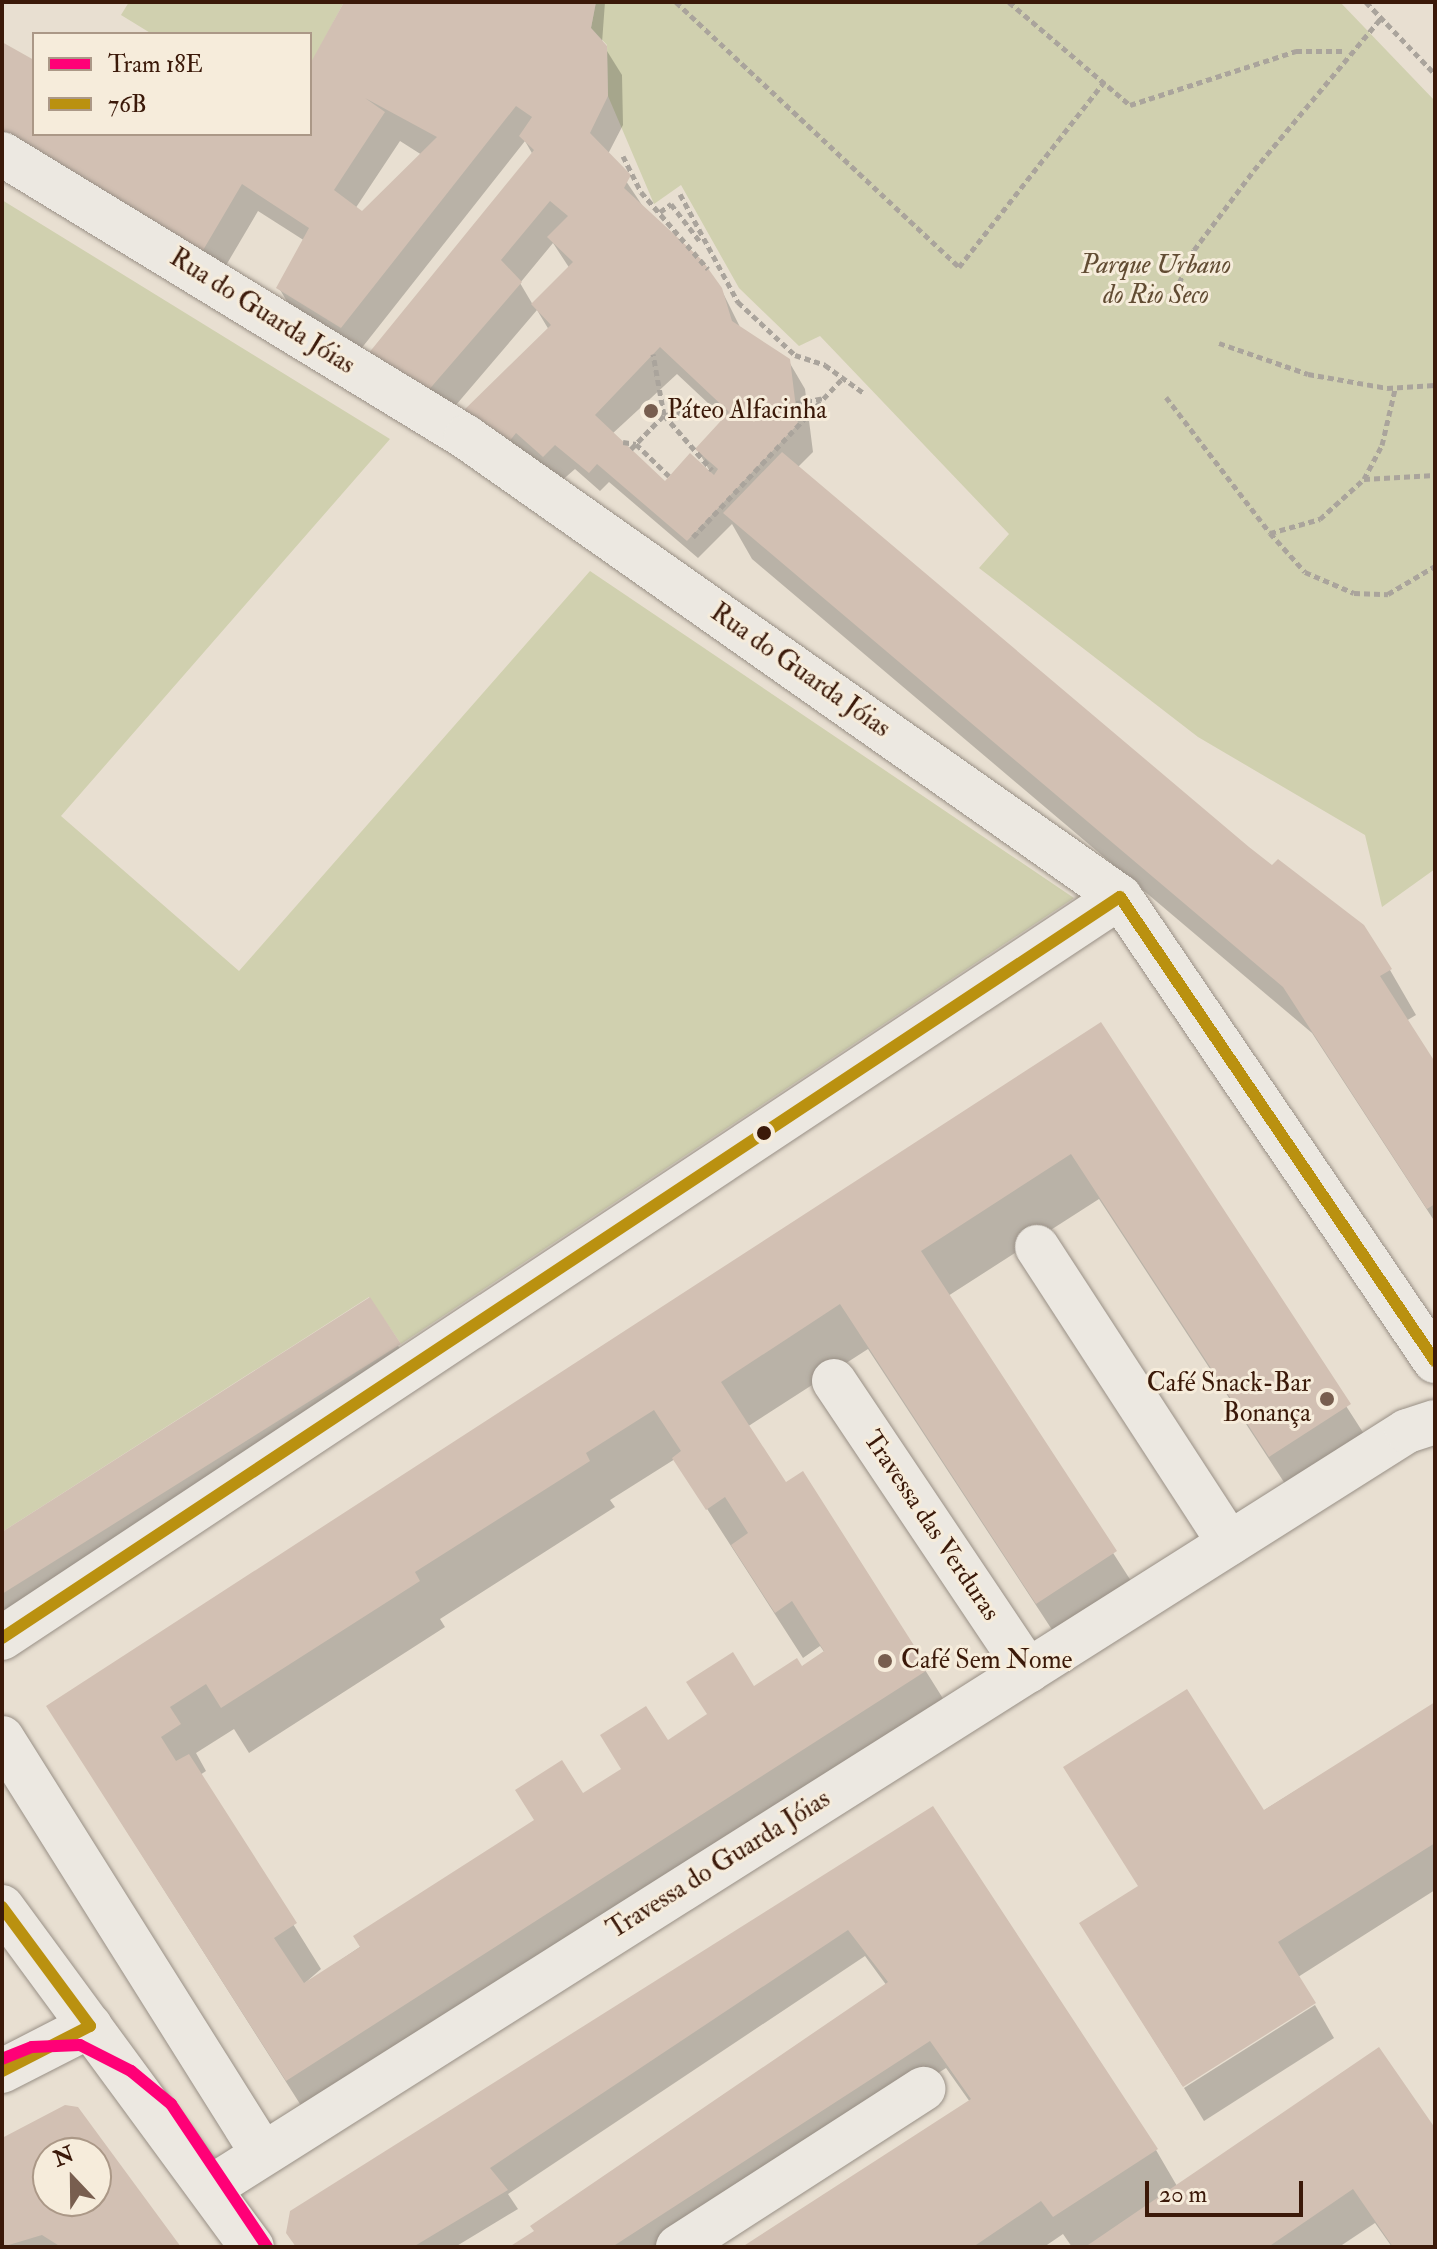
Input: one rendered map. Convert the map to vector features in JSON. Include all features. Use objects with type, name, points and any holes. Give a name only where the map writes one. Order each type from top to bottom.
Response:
[{"type":"street","name":"Rua do Guarda Jóias","points":[[2,154],[466,437],[1120,897],[1435,1361]]},
{"type":"street","points":[[2,1638],[1120,897]]},
{"type":"street","points":[[1037,1247],[1229,1543]]},
{"type":"street","name":"Travessa das Verduras","points":[[834,1381],[1028,1671]]},
{"type":"street","name":"Travessa do Guarda Jóias","points":[[210,2188],[1407,1431],[1435,1422]]},
{"type":"street","points":[[2,1738],[263,2154]]},
{"type":"street","points":[[2,1907],[252,2247]]},
{"type":"street","points":[[2,2071],[90,2026]]},
{"type":"street","points":[[678,2247],[923,2089]]},
{"type":"path","points":[[676,2],[959,267],[1104,82]]},
{"type":"path","points":[[1009,2],[1130,105],[1296,51],[1346,51]]},
{"type":"path","points":[[1366,2],[1435,74]]},
{"type":"path","points":[[1175,292],[1194,250],[1346,51],[1381,18]]},
{"type":"path","points":[[623,156],[660,212],[708,269]]},
{"type":"path","points":[[680,194],[703,246]]},
{"type":"path","points":[[660,212],[671,204],[703,246],[738,302],[795,355],[843,378],[865,394]]},
{"type":"path","points":[[1219,343],[1308,374],[1395,389],[1435,385]]},
{"type":"path","points":[[653,354],[664,415],[713,470]]},
{"type":"path","points":[[686,545],[843,378]]},
{"type":"path","points":[[1270,533],[1320,519],[1364,479],[1395,389]]},
{"type":"path","points":[[1166,397],[1270,533],[1305,572],[1354,593],[1388,594],[1435,566]]},
{"type":"path","points":[[796,403],[825,398]]},
{"type":"path","points":[[634,446],[664,415],[724,407]]},
{"type":"path","points":[[623,442],[634,446],[669,476]]},
{"type":"path","points":[[1364,479],[1435,475]]},
{"type":"green space","points":[[129,2],[344,2],[312,62],[312,32],[149,32],[121,15]]},
{"type":"green space","name":"Parque Urbano do Rio Seco","points":[[596,2],[1340,2],[1435,101],[1435,869],[1382,907],[1365,835],[1198,737],[979,568],[1009,534],[820,336],[799,346],[739,288],[681,185],[654,204],[608,96],[607,45],[591,28]]},
{"type":"green space","points":[[2,200],[390,439],[61,816],[239,971],[590,571],[1074,898],[401,1344],[369,1297],[2,1532]]},
{"type":"building","points":[[344,2],[596,2],[591,28],[607,46],[608,96],[590,133],[631,175],[624,188],[702,260],[722,288],[732,321],[790,359],[798,424],[687,541],[597,464],[589,473],[555,445],[543,457],[516,433],[504,448],[458,416],[551,325],[531,304],[573,262],[547,237],[568,216],[550,201],[501,260],[522,282],[427,392],[368,354],[534,150],[519,136],[532,117],[516,106],[341,328],[276,288],[309,228],[242,184],[202,252],[2,130],[2,42],[32,59],[32,136],[312,136],[312,60]],"holes":[[[365,98],[437,137],[362,211],[334,190],[385,112]],[[660,347],[729,412],[695,449],[718,469],[714,475],[690,453],[665,481],[595,415]]]},
{"type":"building","points":[[782,452],[1249,847],[1272,865],[1278,859],[1364,925],[1392,969],[1380,976],[1435,1062],[1435,1204],[1427,1209],[1283,987],[723,513]]},
{"type":"building","points":[[1101,1022],[1351,1404],[1269,1457],[1071,1154],[921,1251],[1117,1551],[1036,1604],[840,1304],[721,1382],[786,1482],[803,1471],[929,1669],[286,2081],[46,1706]],"holes":[[[654,1410],[681,1451],[672,1458],[706,1510],[725,1497],[748,1533],[731,1545],[775,1613],[792,1601],[824,1651],[802,1666],[797,1658],[754,1686],[733,1652],[686,1682],[707,1714],[668,1740],[646,1706],[600,1735],[621,1769],[583,1793],[562,1760],[515,1790],[534,1820],[353,1936],[360,1947],[304,1983],[274,1938],[297,1923],[189,1754],[176,1761],[161,1737],[181,1724],[170,1707],[206,1684],[221,1708],[420,1581],[415,1572],[590,1461],[586,1453]]]},
{"type":"building","points":[[370,1297],[401,1344],[2,1594],[2,1532]]},
{"type":"building","points":[[1187,1689],[1264,1810],[1435,1702],[1435,1843],[1278,1942],[1316,2003],[1183,2087],[1079,1923],[1138,1886],[1063,1767]]},
{"type":"building","points":[[933,1806],[1158,2149],[1053,2217],[1041,2201],[973,2247],[742,2247],[971,2099],[930,2041],[612,2247],[509,2247],[534,2231],[530,2226],[888,1982],[848,1930],[490,2168],[508,2190],[413,2247],[296,2247],[286,2233],[290,2211]]},
{"type":"building","points":[[1379,2047],[1435,2128],[1435,2247],[1393,2247],[1353,2189],[1268,2247],[1085,2247]]},
{"type":"building","points":[[65,2105],[78,2107],[100,2137],[32,2137],[32,2217],[112,2217],[112,2153],[181,2247],[61,2247],[42,2235],[2,2247],[2,2138]]},
{"type":"tram line","name":"18E","points":[[2,2059],[32,2047],[80,2045],[131,2071],[171,2104],[267,2247]]},
{"type":"transit line","name":"76B","points":[[2,1638],[1120,897],[1435,1361]]},
{"type":"transit line","name":"76B","points":[[2,1907],[90,2026],[2,2071]]},
{"type":"place","name":"Páteo Alfacinha","points":[[651,411]]},
{"type":"place","name":"Café Snack-Bar Bonança","points":[[1327,1399]]},
{"type":"place","name":"Café Sem Nome","points":[[885,1661]]}]
